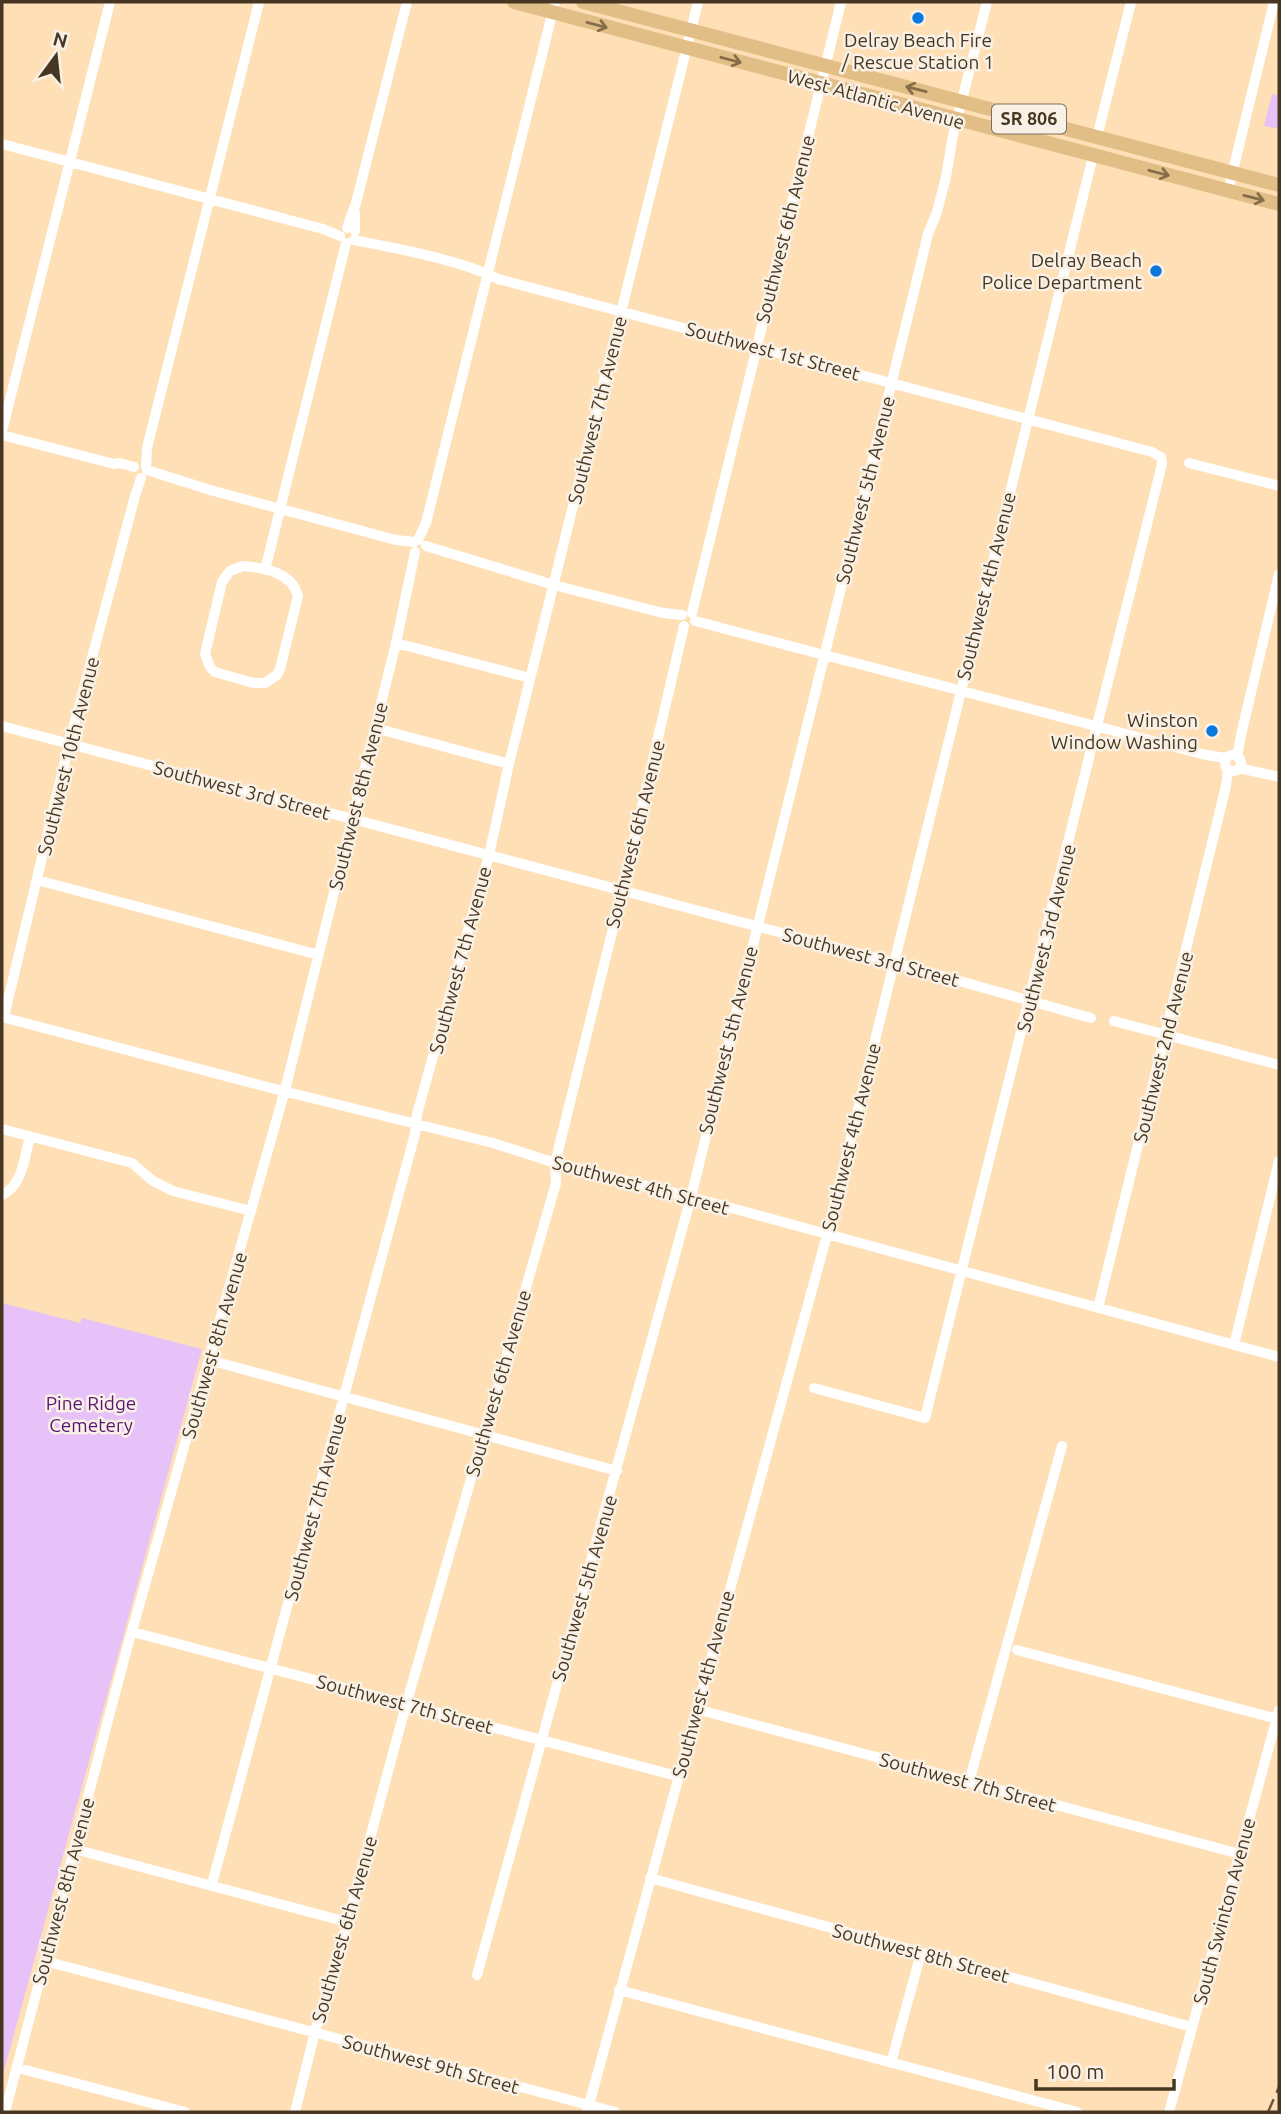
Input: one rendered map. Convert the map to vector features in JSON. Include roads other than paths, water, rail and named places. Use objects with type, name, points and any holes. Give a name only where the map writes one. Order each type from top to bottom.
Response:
[{"type":"main road","name":"West Atlantic Avenue","points":[[514,2],[553,7],[686,48],[1279,204]]},
{"type":"main road","name":"West Atlantic Avenue","points":[[583,2],[1279,185]]},
{"type":"main road","points":[[1055,146],[1079,147],[1093,142],[1097,137]]},
{"type":"main road","points":[[1093,156],[1097,151],[1110,147],[1139,148]]},
{"type":"street","points":[[110,2],[2,433],[159,478],[168,477],[396,540],[444,557],[452,554],[554,585],[1233,763],[1255,766],[1262,773],[1279,777]]},
{"type":"street","name":"Southwest 10th Avenue","points":[[3,1017],[69,744],[135,496],[259,2]]},
{"type":"street","points":[[265,570],[407,2]]},
{"type":"street","name":"Southwest 7th Avenue","points":[[212,1884],[345,1398],[417,1126],[417,1114],[489,855],[530,678],[698,2]]},
{"type":"street","name":"Southwest 6th Avenue","points":[[295,2112],[406,1705],[556,1183],[555,1163],[691,600],[695,596],[841,2]]},
{"type":"street","name":"Southwest 5th Avenue","points":[[477,1975],[691,1197],[928,234],[946,177],[961,101],[987,2]]},
{"type":"street","points":[[1097,137],[1131,2]]},
{"type":"street","points":[[1228,191],[1275,2]]},
{"type":"street","name":"Southwest 8th Avenue","points":[[5,2112],[133,1632],[285,1090],[411,574],[421,561],[419,547],[553,7]]},
{"type":"street","name":"Southwest 1st Street","points":[[2,144],[323,229],[372,239],[384,247],[486,273],[498,279],[1152,452],[1161,457]]},
{"type":"street","name":"Southwest 4th Avenue","points":[[588,2109],[827,1235],[1093,156]]},
{"type":"street","name":"Southwest 3rd Avenue","points":[[814,1388],[925,1418],[1098,726],[1162,464],[1161,457]]},
{"type":"street","points":[[1189,463],[1279,486]]},
{"type":"street","points":[[236,567],[265,570],[281,575],[293,583],[298,596],[280,669],[271,680],[253,683],[215,672],[206,661],[206,647],[225,576],[236,567]]},
{"type":"street","name":"Southwest 2nd Avenue","points":[[1098,1308],[1279,574]]},
{"type":"street","points":[[396,643],[530,678]]},
{"type":"street","name":"Southwest 3rd Street","points":[[2,726],[894,963],[1091,1018]]},
{"type":"street","points":[[375,728],[509,764]]},
{"type":"street","points":[[37,880],[319,955]]},
{"type":"street","name":"Southwest 4th Street","points":[[3,1017],[417,1126],[493,1143],[555,1163],[691,1197],[1279,1357]]},
{"type":"street","points":[[1114,1021],[1279,1065]]},
{"type":"street","points":[[2,1129],[132,1163],[153,1181],[173,1191],[251,1211]]},
{"type":"street","points":[[2,1195],[10,1191],[18,1181],[30,1137]]},
{"type":"street","points":[[1234,1345],[1279,1161]]},
{"type":"street","points":[[209,1360],[617,1471]]},
{"type":"street","points":[[968,1782],[1062,1446]]},
{"type":"street","name":"Southwest 7th Street","points":[[133,1632],[677,1776]]},
{"type":"street","points":[[1017,1650],[1278,1715]]},
{"type":"street","name":"Southwest 7th Street","points":[[696,1709],[1240,1854]]},
{"type":"street","name":"South Swinton Avenue","points":[[1169,2112],[1278,1715]]},
{"type":"street","points":[[74,1849],[347,1922]]},
{"type":"street","name":"Southwest 8th Street","points":[[650,1878],[1192,2027]]},
{"type":"street","points":[[891,2063],[921,1953]]},
{"type":"street","name":"Southwest 9th Street","points":[[45,1961],[588,2109],[615,2112]]},
{"type":"street","points":[[619,1990],[1077,2112]]},
{"type":"street","points":[[18,2068],[185,2112]]},
{"type":"railway","points":[[1268,2112],[1279,2087]]},
{"type":"place","name":"Delray Beach Fire / Rescue Station 1","points":[[918,18]]},
{"type":"place","name":"Delray Beach Police Department","points":[[1156,271]]},
{"type":"place","name":"Winston Window Washing","points":[[1212,731]]},
{"type":"park label","name":"Pine Ridge Cemetery","points":[[91,1414]]}]
